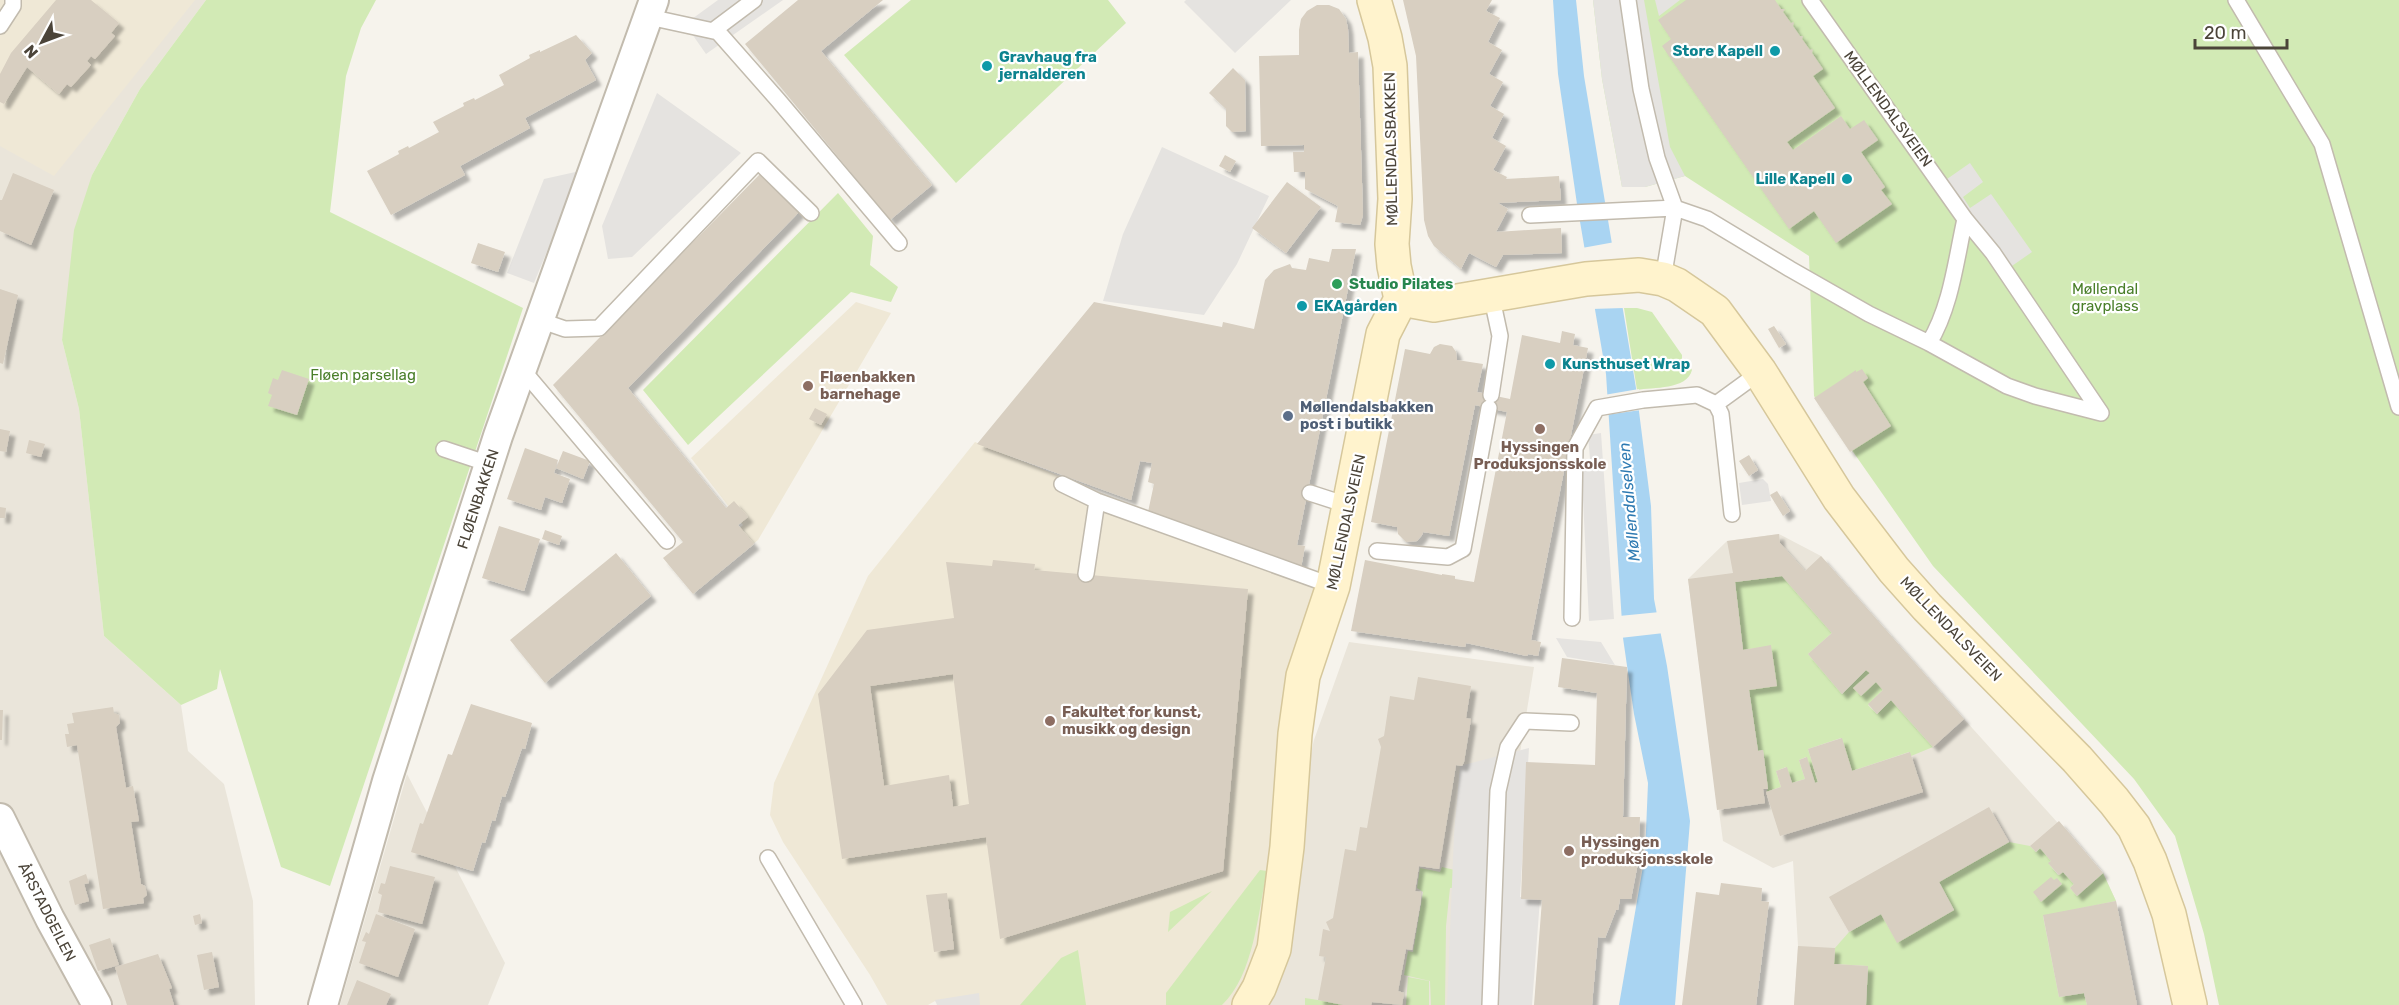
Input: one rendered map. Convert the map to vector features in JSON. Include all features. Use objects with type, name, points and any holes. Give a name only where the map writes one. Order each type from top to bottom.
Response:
[{"type":"street","name":"MØLLENDALSBAKKEN","points":[[1374,0],[1385,38],[1389,66],[1395,199],[1392,244],[1401,299]]},
{"type":"street","name":"FLØENBAKKEN","points":[[323,1005],[387,782],[489,464],[521,368],[651,8]]},
{"type":"street","name":"MØLLENDALSVEIEN","points":[[1249,1005],[1259,988],[1274,950],[1287,847],[1294,734],[1303,676],[1333,586],[1383,334],[1401,299],[1434,305],[1586,279],[1640,275],[1663,279],[1692,293],[1715,311],[1760,372],[1839,498],[1894,570],[1927,607],[2077,759],[2114,801],[2133,827],[2150,861],[2169,914],[2190,1005]]},
{"type":"street","name":"ÅRSTADGEILEN","points":[[0,818],[50,919],[97,1005]]},
{"type":"lane","points":[[0,26],[13,6],[13,0]]},
{"type":"lane","points":[[714,30],[754,0]]},
{"type":"lane","points":[[1628,0],[1641,89],[1657,158],[1675,208],[1663,279]]},
{"type":"lane","name":"MØLLENDALSVEIEN","points":[[1675,208],[1707,219],[1851,304],[2023,393],[2101,413],[1993,253],[1965,219],[1810,0]]},
{"type":"lane","points":[[2236,0],[2322,144],[2399,407]]},
{"type":"lane","points":[[651,8],[714,30],[778,100],[898,243]]},
{"type":"lane","points":[[539,320],[565,329],[599,328],[758,161],[811,213]]},
{"type":"lane","points":[[1530,215],[1675,208]]},
{"type":"lane","points":[[1929,343],[1937,330],[1945,308],[1965,219]]},
{"type":"lane","points":[[1377,551],[1448,557],[1463,549],[1500,336],[1491,294]]},
{"type":"lane","points":[[521,368],[667,541]]},
{"type":"lane","points":[[1716,404],[1760,372]]},
{"type":"lane","points":[[1572,618],[1575,448],[1597,408],[1643,400],[1697,395],[1716,404],[1721,414],[1732,514]]},
{"type":"lane","points":[[444,449],[489,464]]},
{"type":"lane","points":[[1062,484],[1097,501],[1333,586]]},
{"type":"lane","points":[[1310,493],[1350,506]]},
{"type":"lane","points":[[1086,574],[1097,501]]},
{"type":"lane","points":[[1490,1005],[1498,791],[1508,747],[1525,721],[1571,723]]},
{"type":"lane","points":[[768,858],[854,1005]]},
{"type":"shaded area","points":[[0,0],[206,0],[140,89],[92,175],[62,340],[79,409],[104,636],[181,705],[188,751],[224,784],[253,901],[255,1005],[0,1005]]},
{"type":"shaded area","points":[[0,0],[195,0],[54,176],[0,146]]},
{"type":"shaded area","points":[[718,0],[783,0],[706,54],[685,24]]},
{"type":"shaded area","points":[[1186,0],[1291,0],[1235,53],[1184,2]]},
{"type":"shaded area","points":[[1593,0],[1644,0],[1670,147],[1685,176],[1645,187],[1622,187],[1602,79]]},
{"type":"shaded area","points":[[1655,0],[1680,0],[1659,16]]},
{"type":"shaded area","points":[[657,93],[741,153],[632,257],[608,259],[602,226]]},
{"type":"shaded area","points":[[1162,147],[1269,196],[1237,264],[1204,315],[1103,301],[1123,234]]},
{"type":"shaded area","points":[[1970,163],[1983,182],[1963,197],[1970,208],[1991,194],[2032,252],[1999,275],[1937,186]]},
{"type":"shaded area","points":[[580,171],[534,283],[507,273],[544,179]]},
{"type":"shaded area","name":"Fløenbakken barnehage","points":[[856,302],[891,313],[758,540],[694,593],[667,558],[700,561],[743,525],[691,458]]},
{"type":"shaded area","points":[[1601,433],[1614,619],[1589,621],[1581,459],[1590,459],[1588,435]]},
{"type":"shaded area","name":"Fakultet for kunst, musikk og design","points":[[975,442],[1333,586],[1249,1005],[939,1005],[935,1001],[928,1005],[887,1005],[870,975],[783,842],[770,815],[774,783],[868,576]]},
{"type":"shaded area","points":[[1763,479],[1768,484],[1771,501],[1742,505],[1739,483]]},
{"type":"shaded area","points":[[1779,534],[1821,556],[2103,873],[2116,901],[2137,1005],[1794,1005],[1798,946],[1793,861],[1773,868],[1723,841],[1688,579],[1727,541]]},
{"type":"shaded area","points":[[1556,638],[1601,642],[1615,665],[1567,657]]},
{"type":"shaded area","points":[[1349,642],[1534,667],[1518,765],[1509,1005],[1254,1005],[1314,740]]},
{"type":"shaded area","points":[[1529,748],[1520,897],[1540,899],[1532,1005],[1447,1005],[1454,835],[1460,766]]},
{"type":"shaded area","points":[[407,774],[505,963],[488,1005],[340,1005]]},
{"type":"shaded area","points":[[979,993],[980,1005],[937,1005],[935,1000]]},
{"type":"green space","name":"Fløen parsellag","points":[[206,0],[376,0],[361,28],[346,76],[330,212],[523,308],[330,886],[281,867],[220,669],[217,689],[181,705],[104,636],[79,409],[62,340],[74,230],[92,175],[140,89]]},
{"type":"green space","points":[[911,0],[1108,0],[1126,23],[956,183],[844,55]]},
{"type":"green space","name":"Møllendal gravplass","points":[[1593,0],[2399,0],[2399,1005],[2219,1005],[2204,934],[2175,836],[2134,779],[1933,566],[1814,396],[1809,256],[1685,176],[1645,187],[1622,187],[1602,79]]},
{"type":"green space","points":[[838,193],[873,236],[870,265],[898,287],[891,302],[851,292],[688,445],[643,390]]},
{"type":"green space","points":[[1624,308],[1637,308],[1652,312],[1682,355],[1682,359],[1692,370],[1684,381],[1660,388],[1637,390]]},
{"type":"green space","points":[[1782,576],[1832,633],[1808,654],[1842,694],[1866,670],[1870,673],[1854,688],[1876,682],[1883,690],[1868,705],[1877,714],[1891,700],[1933,747],[1911,756],[1909,752],[1852,771],[1841,738],[1808,749],[1818,782],[1815,783],[1806,757],[1799,760],[1805,779],[1792,783],[1786,767],[1776,771],[1781,787],[1766,792],[1768,789],[1763,750],[1758,751],[1749,690],[1770,646],[1743,650],[1735,582]]},
{"type":"green space","points":[[2009,842],[2030,846],[2036,852],[2040,848],[2051,861],[2049,864],[2058,875],[2063,872],[2074,884],[2070,888],[2077,896],[2103,873],[2116,901],[2043,916],[2059,997],[2084,993],[2087,1005],[1866,1005],[1868,966],[1834,964],[1835,948],[1849,932],[1881,914],[1897,942],[1954,910],[1939,882]]},
{"type":"green space","points":[[1442,867],[1463,872],[1476,887],[1450,888],[1446,926],[1445,1005],[1431,1005],[1430,981],[1404,975],[1408,951],[1413,952],[1423,892],[1417,888],[1420,868],[1440,872]]},
{"type":"green space","points":[[1260,870],[1267,871],[1257,924],[1248,960],[1233,992],[1222,1005],[1166,1005],[1166,993]]},
{"type":"green space","points":[[1212,891],[1168,932],[1170,912]]},
{"type":"green space","points":[[1078,950],[1086,1005],[1020,1005],[1061,958]]},
{"type":"green space","points":[[1408,977],[1429,981],[1429,1005],[1406,1005]]},
{"type":"green space","points":[[1305,998],[1343,1004],[1343,1005],[1305,1005]]},
{"type":"water","name":"Møllendalselven","points":[[1553,0],[1576,0],[1584,76],[1636,388],[1651,506],[1654,599],[1667,666],[1690,821],[1675,1005],[1619,1005],[1645,855],[1648,783],[1634,714],[1623,638],[1606,374],[1558,74]]},
{"type":"pier","points":[[1615,242],[1624,308],[1591,309],[1582,248]]},
{"type":"pier","points":[[1639,389],[1641,410],[1605,415],[1604,395]]},
{"type":"pier","points":[[1660,612],[1664,633],[1620,638],[1619,616]]},
{"type":"building","points":[[56,0],[91,0],[119,23],[111,33],[115,36],[95,59],[91,56],[87,61],[91,65],[71,87],[67,84],[59,94],[27,67],[4,104],[0,102],[0,74],[11,53]]},
{"type":"building","points":[[798,0],[883,0],[821,51],[932,185],[890,220],[745,44]]},
{"type":"building","points":[[1403,0],[1492,0],[1486,11],[1500,18],[1488,42],[1502,50],[1489,74],[1503,82],[1490,106],[1504,114],[1492,138],[1506,146],[1493,170],[1507,177],[1506,179],[1559,176],[1561,200],[1498,203],[1508,209],[1496,232],[1561,228],[1562,253],[1503,255],[1496,267],[1469,253],[1461,269],[1434,246],[1428,236],[1424,220],[1416,56]]},
{"type":"building","points":[[1686,0],[1775,0],[1781,9],[1785,9],[1783,12],[1791,23],[1794,22],[1793,26],[1800,36],[1803,36],[1802,39],[1810,50],[1813,49],[1812,53],[1823,69],[1813,76],[1835,108],[1787,142],[1793,150],[1841,116],[1850,129],[1864,120],[1878,140],[1861,152],[1885,187],[1881,190],[1892,204],[1836,243],[1814,211],[1789,229],[1662,46],[1671,39],[1658,20]]},
{"type":"building","points":[[1317,5],[1329,5],[1339,9],[1346,19],[1349,53],[1358,52],[1363,215],[1360,225],[1335,222],[1338,206],[1305,189],[1305,172],[1294,172],[1293,152],[1304,152],[1304,145],[1261,146],[1259,56],[1299,55],[1301,19],[1307,11]]},
{"type":"building","points":[[576,35],[592,53],[585,60],[596,80],[525,118],[530,128],[460,166],[465,175],[391,215],[367,171],[399,154],[398,151],[408,146],[409,148],[439,132],[433,122],[464,106],[463,103],[474,98],[475,100],[504,85],[499,75],[530,58],[529,55]]},
{"type":"building","points":[[1233,68],[1245,80],[1246,131],[1232,132],[1226,126],[1226,109],[1209,93]]},
{"type":"building","points":[[1225,155],[1236,161],[1230,172],[1219,166]]},
{"type":"building","points":[[13,173],[54,190],[31,245],[0,231],[0,200],[2,200]]},
{"type":"building","points":[[761,173],[800,211],[628,388],[726,508],[734,501],[748,517],[738,525],[754,544],[693,594],[663,558],[683,542],[553,385]]},
{"type":"building","points":[[1287,182],[1321,207],[1286,253],[1252,228]]},
{"type":"building","points":[[478,243],[505,252],[498,272],[471,263]]},
{"type":"building","points":[[1332,249],[1356,249],[1297,545],[1305,546],[1301,568],[1148,512],[1154,484],[1148,482],[1152,463],[1140,461],[1131,500],[977,444],[1094,302],[1222,327],[1223,322],[1254,329],[1265,280],[1274,270],[1290,264],[1292,268],[1306,270],[1309,258],[1329,262]]},
{"type":"building","points":[[0,289],[18,295],[3,364],[0,363]]},
{"type":"building","points":[[1774,326],[1786,344],[1779,348],[1768,329]]},
{"type":"building","points":[[1562,331],[1575,334],[1573,345],[1588,348],[1531,640],[1541,642],[1538,656],[1528,654],[1527,656],[1466,643],[1465,647],[1351,631],[1365,560],[1455,576],[1455,579],[1474,582],[1507,412],[1475,405],[1449,536],[1423,532],[1417,541],[1406,542],[1398,534],[1397,527],[1371,522],[1405,349],[1430,354],[1434,347],[1440,344],[1452,346],[1457,360],[1483,364],[1477,392],[1510,399],[1522,335],[1560,343]]},
{"type":"building","points":[[1862,369],[1868,378],[1863,382],[1891,426],[1850,452],[1814,398],[1856,370],[1856,372]]},
{"type":"building","points":[[282,370],[309,379],[297,415],[268,406],[272,395],[268,393],[273,378],[278,380]]},
{"type":"building","points":[[815,408],[827,414],[821,425],[809,419]]},
{"type":"building","points":[[0,429],[10,431],[6,452],[0,451]]},
{"type":"building","points":[[29,440],[45,444],[41,457],[26,453]]},
{"type":"building","points":[[525,448],[558,460],[554,473],[570,479],[562,503],[545,497],[541,510],[507,499]]},
{"type":"building","points":[[563,451],[590,461],[583,479],[556,468]]},
{"type":"building","points":[[1749,455],[1758,470],[1749,476],[1739,461]]},
{"type":"building","points":[[1777,491],[1790,511],[1783,516],[1770,495]]},
{"type":"building","points":[[0,507],[6,508],[5,518],[0,518]]},
{"type":"building","points":[[499,526],[540,539],[524,591],[482,578]]},
{"type":"building","points":[[545,530],[562,536],[559,545],[542,539]]},
{"type":"building","points":[[1779,534],[1780,543],[1805,571],[1821,556],[1964,719],[1933,747],[1891,700],[1877,714],[1868,704],[1883,690],[1876,682],[1861,696],[1853,688],[1870,673],[1866,670],[1842,694],[1808,654],[1832,633],[1782,576],[1735,582],[1743,650],[1771,645],[1777,686],[1749,690],[1758,751],[1763,750],[1768,789],[1763,789],[1765,803],[1717,810],[1688,579],[1733,573],[1727,541]]},
{"type":"building","points":[[616,553],[651,596],[545,683],[510,640]]},
{"type":"building","points":[[993,560],[1035,564],[1034,570],[1248,589],[1223,871],[1000,939],[986,837],[842,859],[818,694],[867,630],[954,618],[946,562],[992,566]],"holes":[[[953,674],[969,804],[953,807],[949,775],[884,786],[870,686]]]},
{"type":"building","points":[[1562,658],[1627,667],[1623,817],[1640,817],[1638,863],[1631,899],[1620,899],[1618,910],[1616,910],[1605,938],[1598,937],[1592,1005],[1534,1005],[1542,900],[1521,899],[1526,762],[1595,765],[1597,693],[1558,687]]},
{"type":"building","points":[[1418,677],[1471,686],[1466,718],[1471,719],[1464,762],[1462,766],[1456,765],[1439,869],[1419,866],[1415,891],[1421,892],[1421,900],[1412,950],[1406,949],[1398,991],[1404,993],[1402,1005],[1372,1002],[1371,1005],[1343,1005],[1318,1000],[1326,957],[1319,956],[1323,929],[1330,931],[1326,922],[1333,918],[1345,849],[1356,851],[1360,827],[1367,828],[1381,747],[1378,739],[1384,736],[1390,696],[1414,700]]},
{"type":"building","points":[[471,704],[532,723],[525,749],[522,748],[505,797],[502,796],[495,821],[492,820],[485,843],[482,842],[473,871],[411,852],[420,823],[423,824],[448,754],[452,755]]},
{"type":"building","points":[[113,707],[114,713],[119,715],[120,723],[116,727],[126,788],[133,786],[139,821],[131,822],[141,884],[145,886],[147,895],[143,898],[144,903],[103,909],[77,745],[67,747],[65,734],[69,734],[67,724],[74,723],[72,713]]},
{"type":"building","points":[[0,710],[3,710],[2,740],[0,740]]},
{"type":"building","points":[[1842,738],[1852,771],[1910,752],[1923,792],[1780,836],[1766,792],[1781,787],[1776,771],[1787,767],[1792,783],[1805,779],[1799,760],[1807,757],[1815,783],[1818,782],[1808,749]]},
{"type":"building","points":[[1989,807],[2009,842],[1939,882],[1954,910],[1897,943],[1881,914],[1849,932],[1829,897]]},
{"type":"building","points":[[2059,821],[2103,873],[2077,896],[2070,888],[2074,884],[2063,872],[2059,875],[2048,863],[2051,861],[2040,848],[2036,852],[2030,846]]},
{"type":"building","points":[[390,866],[435,877],[422,924],[378,912],[382,895],[378,893],[381,883],[385,884]]},
{"type":"building","points":[[86,874],[89,883],[84,884],[89,901],[75,905],[69,881]]},
{"type":"building","points":[[2051,877],[2054,880],[2057,878],[2062,884],[2041,902],[2033,892]]},
{"type":"building","points":[[1721,883],[1762,888],[1761,901],[1769,902],[1756,1005],[1682,1005],[1696,892],[1719,895]]},
{"type":"building","points":[[947,893],[954,949],[934,952],[926,895]]},
{"type":"building","points":[[2116,901],[2137,1005],[2087,1005],[2084,993],[2059,997],[2043,915]]},
{"type":"building","points":[[200,914],[202,923],[195,925],[193,916]]},
{"type":"building","points":[[376,914],[415,929],[398,977],[359,963],[366,942],[362,941],[366,932],[369,934]]},
{"type":"building","points":[[110,938],[119,965],[98,971],[89,945]]},
{"type":"building","points":[[1798,946],[1835,948],[1834,964],[1868,966],[1866,1005],[1794,1005]]},
{"type":"building","points":[[212,952],[219,987],[204,990],[197,955]]},
{"type":"building","points":[[158,954],[172,988],[169,989],[174,1005],[127,1005],[115,967]]},
{"type":"building","points":[[357,980],[391,994],[386,1005],[347,1005]]},
{"type":"place","name":"Store Kapell","points":[[1775,51]]},
{"type":"place","name":"Gravhaug fra jernalderen","points":[[987,66]]},
{"type":"place","name":"Lille Kapell","points":[[1847,179]]},
{"type":"place","name":"Studio Pilates","points":[[1337,284]]},
{"type":"place","name":"EKAgården","points":[[1302,306]]},
{"type":"place","name":"Kunsthuset Wrap","points":[[1550,364]]},
{"type":"place","name":"Fløenbakken barnehage","points":[[808,386]]},
{"type":"place","name":"Møllendalsbakken post i butikk","points":[[1288,416]]},
{"type":"place","name":"Hyssingen Produksjonsskole","points":[[1540,429]]},
{"type":"place","name":"Fakultet for kunst, musikk og design","points":[[1050,721]]},
{"type":"place","name":"Hyssingen produksjonsskole","points":[[1569,851]]}]
